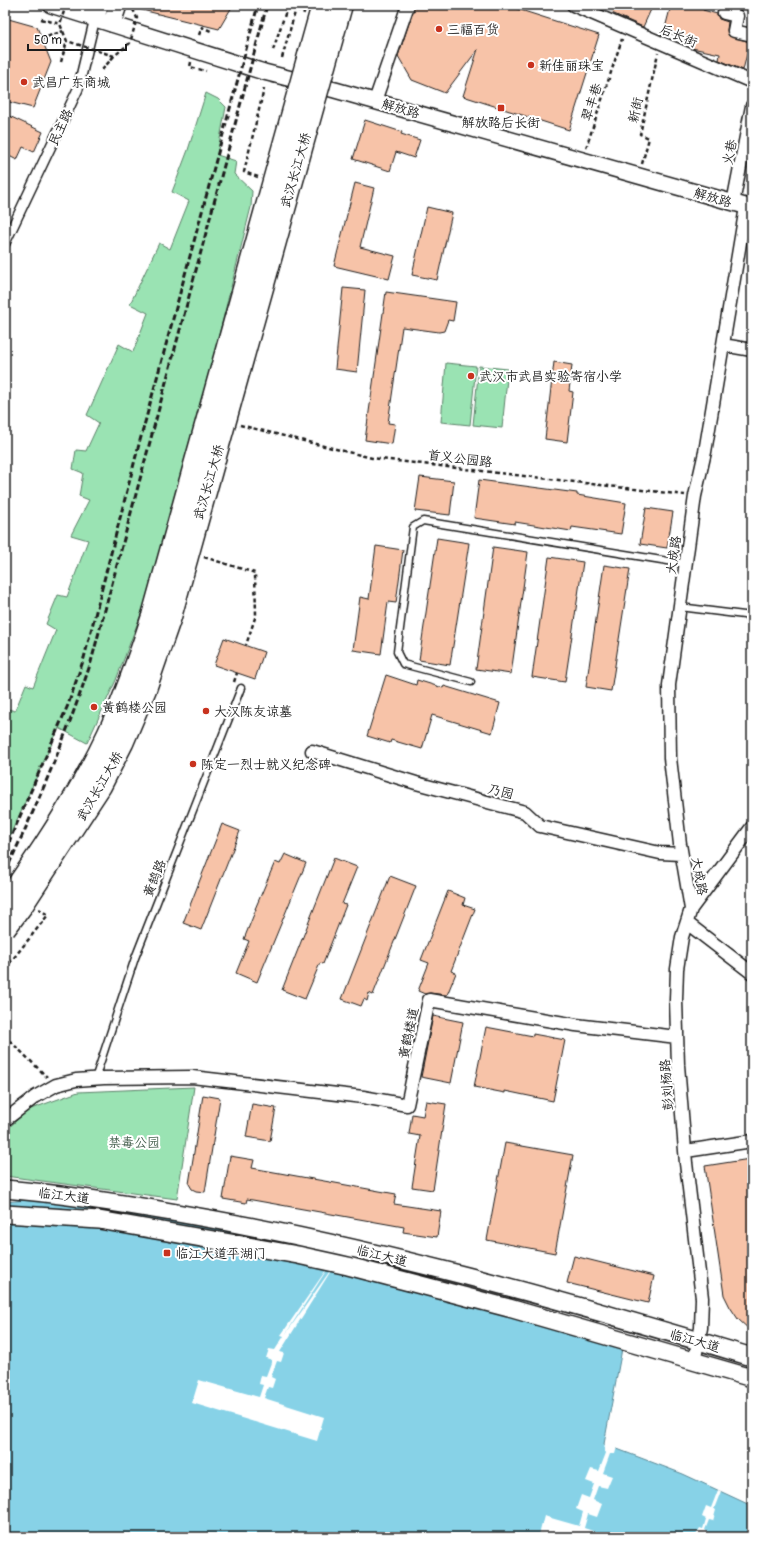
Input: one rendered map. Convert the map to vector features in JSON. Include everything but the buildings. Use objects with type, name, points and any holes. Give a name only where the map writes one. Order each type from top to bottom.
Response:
[{"type":"highway","name":"武汉长江大桥","points":[[5,902],[34,860],[83,781],[107,734],[129,684],[152,616],[322,5]]},
{"type":"highway","name":"武汉长江大桥","points":[[5,929],[26,900],[101,786],[123,743],[146,689],[171,617],[342,5]]},
{"type":"main road","points":[[112,23],[118,5]]},
{"type":"main road","name":"临江大道","points":[[5,1189],[78,1196],[216,1220],[354,1247],[522,1291],[752,1357]]},
{"type":"main road","name":"临江大道","points":[[5,1214],[99,1220],[298,1255],[348,1266],[509,1308],[752,1378]]},
{"type":"main road","points":[[213,1241],[216,1220]]},
{"type":"street","name":"解放路","points":[[51,5],[97,12],[112,23],[264,72],[375,101],[744,206]]},
{"type":"street","points":[[375,101],[408,5]]},
{"type":"street","name":"后长街","points":[[573,5],[752,82]]},
{"type":"street","points":[[726,5],[724,13],[737,16],[734,31],[752,34]]},
{"type":"street","name":"民主路","points":[[5,244],[78,88],[97,12]]},
{"type":"street","name":"火巷","points":[[744,206],[752,106]]},
{"type":"street","name":"大成路","points":[[691,909],[682,854],[670,751],[670,685],[695,496],[705,452],[744,206]]},
{"type":"street","points":[[723,345],[752,350]]},
{"type":"street","name":"乃园","points":[[312,751],[525,812],[540,826],[660,853],[682,854]]},
{"type":"street","name":"彭刘杨路","points":[[694,1362],[699,1341],[702,1316],[701,1282],[678,1065],[677,969],[682,937],[691,909],[752,826]]},
{"type":"street","points":[[687,923],[752,973]]},
{"type":"street","name":"黄鹤楼道","points":[[95,1079],[192,1076],[363,1097],[407,1105],[429,1000],[576,1025],[677,1037]]},
{"type":"street","points":[[5,1120],[35,1097],[56,1085],[76,1080],[95,1079]]},
{"type":"street","points":[[686,1151],[752,1141]]},
{"type":"lane","points":[[471,682],[403,664],[398,652],[413,527],[423,521],[686,564]]},
{"type":"lane","points":[[680,608],[752,616]]},
{"type":"lane","name":"黄鹄路","points":[[95,1079],[134,958],[241,688]]},
{"type":"path","points":[[60,24],[66,5]]},
{"type":"path","points":[[102,70],[114,56],[130,43],[137,18],[131,5]]},
{"type":"path","points":[[273,50],[288,5]]},
{"type":"path","points":[[282,58],[297,5]]},
{"type":"path","points":[[41,19],[60,24],[64,31],[68,41],[60,62]]},
{"type":"path","points":[[199,35],[202,27],[213,32]]},
{"type":"path","name":"翠丰巷","points":[[582,160],[626,28]]},
{"type":"path","points":[[41,39],[64,31]]},
{"type":"path","points":[[68,41],[114,56]]},
{"type":"path","name":"新街","points":[[639,176],[649,138],[640,134],[660,42]]},
{"type":"path","points":[[191,60],[190,67],[206,72]]},
{"type":"path","points":[[264,89],[244,172],[272,181]]},
{"type":"path","name":"首义公园路","points":[[225,421],[372,458],[695,496]]},
{"type":"path","points":[[189,552],[255,573],[256,615],[246,645]]},
{"type":"path","points":[[5,969],[48,915],[26,900]]},
{"type":"path","points":[[5,1036],[56,1085]]},
{"type":"green space","points":[[206,93],[218,99],[226,107],[217,155],[236,161],[234,174],[252,191],[251,207],[217,343],[144,606],[116,680],[87,743],[59,728],[5,846],[5,708],[15,711],[26,684],[33,687],[56,630],[46,624],[58,595],[67,597],[88,540],[71,535],[89,500],[79,496],[83,473],[73,469],[76,450],[86,451],[99,423],[87,415],[119,344],[133,352],[148,313],[130,304],[159,243],[170,249],[189,201],[172,192],[188,150]]},
{"type":"green space","points":[[446,363],[476,366],[470,425],[441,422]]},
{"type":"green space","points":[[479,366],[508,369],[502,428],[473,425]]},
{"type":"green space","name":"禁毒公园","points":[[194,1087],[177,1199],[5,1176],[5,1131],[28,1110],[78,1092]]},
{"type":"water","points":[[47,1198],[262,1236],[332,1256],[622,1349],[604,1444],[683,1474],[752,1506],[752,1537],[5,1537],[5,1202]]},
{"type":"pier","points":[[335,1257],[285,1335],[339,1258],[280,1352],[284,1353],[281,1362],[277,1361],[271,1377],[275,1379],[272,1388],[268,1387],[264,1398],[324,1417],[317,1441],[192,1403],[199,1380],[259,1397],[263,1385],[259,1384],[261,1375],[266,1376],[272,1360],[266,1358],[269,1349],[275,1350],[284,1336],[281,1335]]},
{"type":"pier","points":[[605,1443],[617,1447],[615,1454],[610,1454],[603,1473],[612,1476],[607,1488],[598,1486],[593,1500],[602,1504],[597,1517],[588,1514],[584,1528],[611,1537],[547,1537],[539,1535],[544,1516],[579,1526],[583,1512],[576,1509],[581,1495],[589,1498],[594,1484],[586,1481],[591,1469],[599,1471],[606,1453],[604,1452]]},
{"type":"pier","points":[[718,1490],[721,1491],[714,1509],[716,1510],[713,1521],[709,1520],[705,1530],[709,1533],[706,1537],[699,1537],[696,1535],[700,1528],[703,1529],[706,1519],[702,1517],[706,1506],[711,1508]]},
{"type":"tunnel","points":[[604,18],[609,5]]},
{"type":"railway","points":[[5,851],[68,705],[84,658],[138,448],[258,5]]},
{"type":"railway","points":[[5,872],[29,821],[51,768],[72,716],[91,662],[267,5]]},
{"type":"place","name":"三福百货","points":[[439,29]]},
{"type":"place","name":"新佳丽珠宝","points":[[531,65]]},
{"type":"place","name":"武昌广东商城","points":[[24,82]]},
{"type":"place","name":"解放路后长街","points":[[501,108]]},
{"type":"place","name":"武汉市武昌实验寄宿小学","points":[[471,376]]},
{"type":"place","name":"黄鹤楼公园","points":[[94,707]]},
{"type":"place","name":"大汉陈友谅墓","points":[[206,711]]},
{"type":"place","name":"陈定一烈士就义纪念碑","points":[[193,764]]},
{"type":"place","name":"临江大道平湖门","points":[[167,1253]]}]
